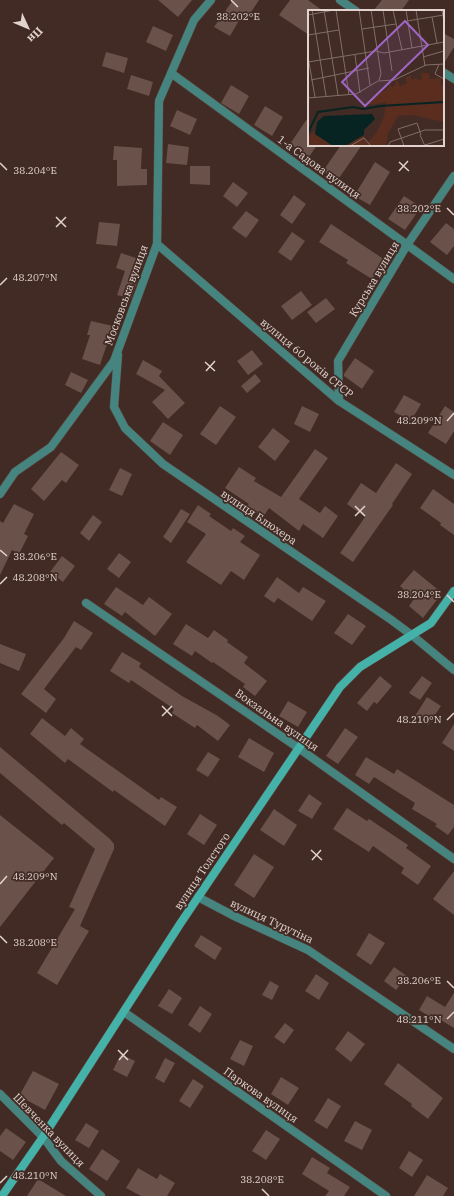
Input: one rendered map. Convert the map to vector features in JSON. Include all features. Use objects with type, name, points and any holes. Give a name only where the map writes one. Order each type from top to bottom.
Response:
[{"type":"street","name":"Московська вулиця","points":[[0,494],[15,472],[51,447],[114,361],[157,244],[159,101],[194,20],[211,0]]},
{"type":"street","points":[[340,0],[355,10]]},
{"type":"street","points":[[444,73],[454,79]]},
{"type":"street","name":"1-а Садова вулиця","points":[[171,74],[454,279]]},
{"type":"street","name":"Курська вулиця","points":[[339,401],[338,361],[407,245],[454,176]]},
{"type":"street","name":"вулиця 60 років СРСР","points":[[157,244],[339,401],[454,475]]},
{"type":"street","name":"вулиця Блюхера","points":[[119,346],[114,407],[125,428],[162,464],[414,636],[454,670]]},
{"type":"street","name":"вулиця Толстого","points":[[2,1196],[297,747],[345,682],[360,667],[414,636],[431,623],[454,591]]},
{"type":"street","name":"Вокзальна вулиця","points":[[86,603],[297,747],[454,859]]},
{"type":"street","name":"вулиця Турутіна","points":[[198,897],[234,916],[308,950],[454,1049]]},
{"type":"street","name":"Паркова вулиця","points":[[124,1012],[386,1196]]},
{"type":"street","name":"Шевченка вулиця","points":[[0,1094],[42,1136],[61,1161],[101,1196]]},
{"type":"building","points":[[158,0],[192,0],[178,17]]},
{"type":"building","points":[[233,0],[259,0],[246,20],[241,17],[230,36],[214,27]]},
{"type":"building","points":[[290,0],[308,0],[322,10],[308,10],[308,34],[279,15]]},
{"type":"building","points":[[382,0],[409,0],[402,10],[374,10]]},
{"type":"building","points":[[153,26],[173,35],[166,51],[146,42]]},
{"type":"building","points":[[444,34],[454,39],[454,47],[444,63]]},
{"type":"building","points":[[106,52],[128,58],[124,73],[102,66]]},
{"type":"building","points":[[131,75],[153,82],[149,96],[127,89]]},
{"type":"building","points":[[231,85],[249,96],[239,114],[221,103]]},
{"type":"building","points":[[265,106],[283,117],[272,136],[254,125]]},
{"type":"building","points":[[177,110],[197,119],[190,135],[170,126]]},
{"type":"building","points":[[308,117],[308,146],[316,146],[309,157],[290,144]]},
{"type":"building","points":[[168,144],[189,147],[187,165],[166,163]]},
{"type":"building","points":[[114,146],[142,148],[141,169],[147,169],[147,185],[117,186],[117,160],[113,160]]},
{"type":"building","points":[[340,146],[361,146],[337,181],[323,171]]},
{"type":"building","points":[[375,162],[390,172],[370,205],[354,196]]},
{"type":"building","points":[[190,166],[210,166],[210,185],[190,184]]},
{"type":"building","points":[[233,182],[248,193],[237,207],[223,196]]},
{"type":"building","points":[[294,195],[306,204],[292,224],[280,215]]},
{"type":"building","points":[[404,196],[421,207],[405,230],[388,219]]},
{"type":"building","points":[[246,211],[259,220],[246,238],[232,228]]},
{"type":"building","points":[[99,222],[120,224],[117,246],[96,244]]},
{"type":"building","points":[[446,223],[454,229],[454,246],[447,255],[430,242]]},
{"type":"building","points":[[331,224],[385,260],[372,279],[346,263],[348,260],[319,242]]},
{"type":"building","points":[[292,232],[305,241],[291,261],[278,252]]},
{"type":"building","points":[[121,253],[142,260],[131,299],[117,295],[125,271],[116,268]]},
{"type":"building","points":[[301,291],[312,305],[292,320],[281,306]]},
{"type":"building","points":[[326,298],[335,309],[316,323],[307,312]]},
{"type":"building","points":[[91,321],[113,326],[100,365],[82,359],[90,335],[87,335]]},
{"type":"building","points":[[252,350],[263,364],[248,375],[237,361]]},
{"type":"building","points":[[355,358],[374,371],[362,389],[344,376]]},
{"type":"building","points":[[143,360],[162,371],[159,376],[185,403],[168,419],[152,402],[165,390],[136,374]]},
{"type":"building","points":[[71,372],[88,380],[81,393],[65,385]]},
{"type":"building","points":[[255,374],[261,381],[247,393],[241,386]]},
{"type":"building","points":[[404,395],[421,404],[411,421],[394,412]]},
{"type":"building","points":[[220,406],[236,417],[216,445],[200,434]]},
{"type":"building","points":[[302,406],[319,414],[310,432],[294,424]]},
{"type":"building","points":[[445,406],[454,412],[454,431],[446,444],[428,433]]},
{"type":"building","points":[[163,422],[183,435],[170,455],[150,441]]},
{"type":"building","points":[[273,428],[290,441],[275,461],[258,447]]},
{"type":"building","points":[[315,449],[328,458],[299,499],[320,513],[325,506],[338,516],[323,538],[303,524],[299,531],[269,508],[263,517],[246,507],[249,504],[225,488],[239,467],[256,478],[254,481],[281,497]]},
{"type":"building","points":[[61,452],[79,465],[66,483],[62,480],[44,501],[31,489]]},
{"type":"building","points":[[396,463],[412,474],[392,504],[393,505],[353,562],[340,553],[365,517],[347,504],[361,483],[376,493]]},
{"type":"building","points":[[120,468],[132,474],[122,496],[109,490]]},
{"type":"building","points":[[433,489],[454,504],[454,535],[440,525],[441,523],[420,508]]},
{"type":"building","points":[[14,504],[34,514],[24,534],[28,536],[19,554],[12,550],[0,575],[0,521],[3,523]]},
{"type":"building","points":[[198,505],[211,514],[209,516],[231,531],[233,528],[245,536],[240,542],[260,555],[244,580],[231,571],[221,585],[186,562],[206,534],[187,522]]},
{"type":"building","points":[[181,509],[190,514],[171,543],[163,537]]},
{"type":"building","points":[[93,515],[102,522],[89,541],[80,533]]},
{"type":"building","points":[[119,553],[131,562],[119,578],[107,569]]},
{"type":"building","points":[[62,556],[75,566],[63,582],[50,572]]},
{"type":"building","points":[[414,570],[442,593],[423,618],[409,606],[414,599],[400,586]]},
{"type":"building","points":[[277,577],[299,593],[303,587],[326,601],[312,621],[278,598],[274,603],[264,596]]},
{"type":"building","points":[[116,587],[143,605],[149,597],[172,614],[155,636],[125,612],[122,616],[104,604]]},
{"type":"building","points":[[348,614],[366,626],[352,645],[334,633]]},
{"type":"building","points":[[74,621],[93,633],[81,650],[76,647],[44,689],[56,699],[46,713],[21,694],[64,638]]},
{"type":"building","points":[[186,624],[208,638],[214,630],[228,640],[227,642],[248,657],[244,663],[267,681],[255,696],[243,687],[245,684],[213,662],[212,663],[195,651],[192,656],[173,644]]},
{"type":"building","points":[[0,644],[26,654],[19,671],[0,663]]},
{"type":"building","points":[[122,652],[141,663],[139,667],[182,696],[218,716],[230,725],[218,741],[197,725],[195,728],[172,713],[174,709],[131,680],[129,683],[110,671]]},
{"type":"building","points":[[380,676],[392,686],[377,704],[374,702],[367,711],[357,703]]},
{"type":"building","points":[[422,676],[432,683],[420,700],[409,693]]},
{"type":"building","points":[[427,697],[441,706],[428,725],[415,716]]},
{"type":"building","points":[[288,701],[307,712],[298,727],[279,716]]},
{"type":"building","points":[[42,718],[65,736],[71,728],[84,739],[80,744],[159,800],[161,797],[177,807],[165,826],[114,790],[113,792],[68,759],[65,763],[30,734]]},
{"type":"building","points":[[454,724],[454,751],[442,743]]},
{"type":"building","points":[[345,728],[358,737],[338,764],[326,756]]},
{"type":"building","points":[[249,738],[274,753],[264,772],[238,757]]},
{"type":"building","points":[[0,747],[110,839],[114,844],[114,849],[80,926],[89,931],[57,985],[37,973],[75,909],[69,907],[95,849],[64,823],[62,825],[0,773]]},
{"type":"building","points":[[208,752],[220,759],[208,777],[196,770]]},
{"type":"building","points":[[366,757],[394,774],[397,769],[454,805],[454,827],[448,835],[435,826],[437,824],[412,809],[415,803],[374,777],[369,784],[355,775]]},
{"type":"building","points":[[309,794],[322,803],[312,819],[298,811]]},
{"type":"building","points":[[347,808],[367,821],[369,819],[408,845],[406,848],[431,866],[418,885],[401,873],[404,868],[373,846],[369,852],[333,829]]},
{"type":"building","points":[[274,809],[297,825],[284,846],[260,830]]},
{"type":"building","points":[[200,814],[217,825],[204,845],[187,834]]},
{"type":"building","points":[[0,815],[54,858],[0,927]]},
{"type":"building","points":[[254,854],[274,867],[254,898],[234,885]]},
{"type":"building","points":[[454,871],[454,915],[433,899]]},
{"type":"building","points":[[369,933],[385,943],[371,965],[356,955]]},
{"type":"building","points":[[201,935],[222,948],[215,960],[194,946]]},
{"type":"building","points":[[394,967],[407,976],[396,990],[384,981]]},
{"type":"building","points":[[316,974],[329,983],[319,1000],[305,991]]},
{"type":"building","points":[[270,981],[279,986],[272,1000],[262,995]]},
{"type":"building","points":[[169,989],[182,998],[172,1014],[158,1006]]},
{"type":"building","points":[[454,993],[454,1028],[431,1014],[430,1017],[419,1010],[427,996],[445,1007]]},
{"type":"building","points":[[200,1006],[212,1014],[200,1033],[188,1025]]},
{"type":"building","points":[[285,1023],[294,1030],[284,1044],[274,1037]]},
{"type":"building","points":[[348,1031],[365,1044],[351,1062],[335,1049]]},
{"type":"building","points":[[240,1040],[253,1046],[244,1066],[230,1059]]},
{"type":"building","points":[[121,1054],[135,1061],[127,1077],[113,1070]]},
{"type":"building","points":[[165,1058],[175,1063],[164,1083],[155,1078]]},
{"type":"building","points":[[398,1063],[443,1098],[428,1119],[411,1106],[412,1104],[384,1084]]},
{"type":"building","points":[[33,1071],[59,1084],[45,1110],[19,1096]]},
{"type":"building","points":[[281,1077],[299,1088],[288,1105],[271,1094]]},
{"type":"building","points":[[193,1079],[204,1086],[190,1108],[179,1101]]},
{"type":"building","points":[[328,1098],[341,1106],[327,1129],[314,1121]]},
{"type":"building","points":[[355,1121],[372,1130],[362,1150],[344,1141]]},
{"type":"building","points":[[86,1123],[99,1131],[89,1148],[75,1140]]},
{"type":"building","points":[[6,1128],[26,1142],[13,1160],[0,1151],[0,1136]]},
{"type":"building","points":[[266,1130],[280,1139],[266,1160],[252,1151]]},
{"type":"building","points":[[102,1149],[120,1161],[107,1181],[89,1169]]},
{"type":"building","points":[[409,1151],[423,1160],[412,1177],[399,1168]]},
{"type":"building","points":[[312,1157],[330,1168],[327,1173],[350,1187],[344,1196],[325,1196],[329,1191],[302,1174]]},
{"type":"building","points":[[138,1168],[157,1179],[160,1174],[175,1183],[167,1196],[141,1196],[126,1188]]},
{"type":"building","points":[[427,1175],[448,1188],[443,1196],[414,1196]]},
{"type":"building","points":[[38,1179],[66,1196],[27,1196]]}]
